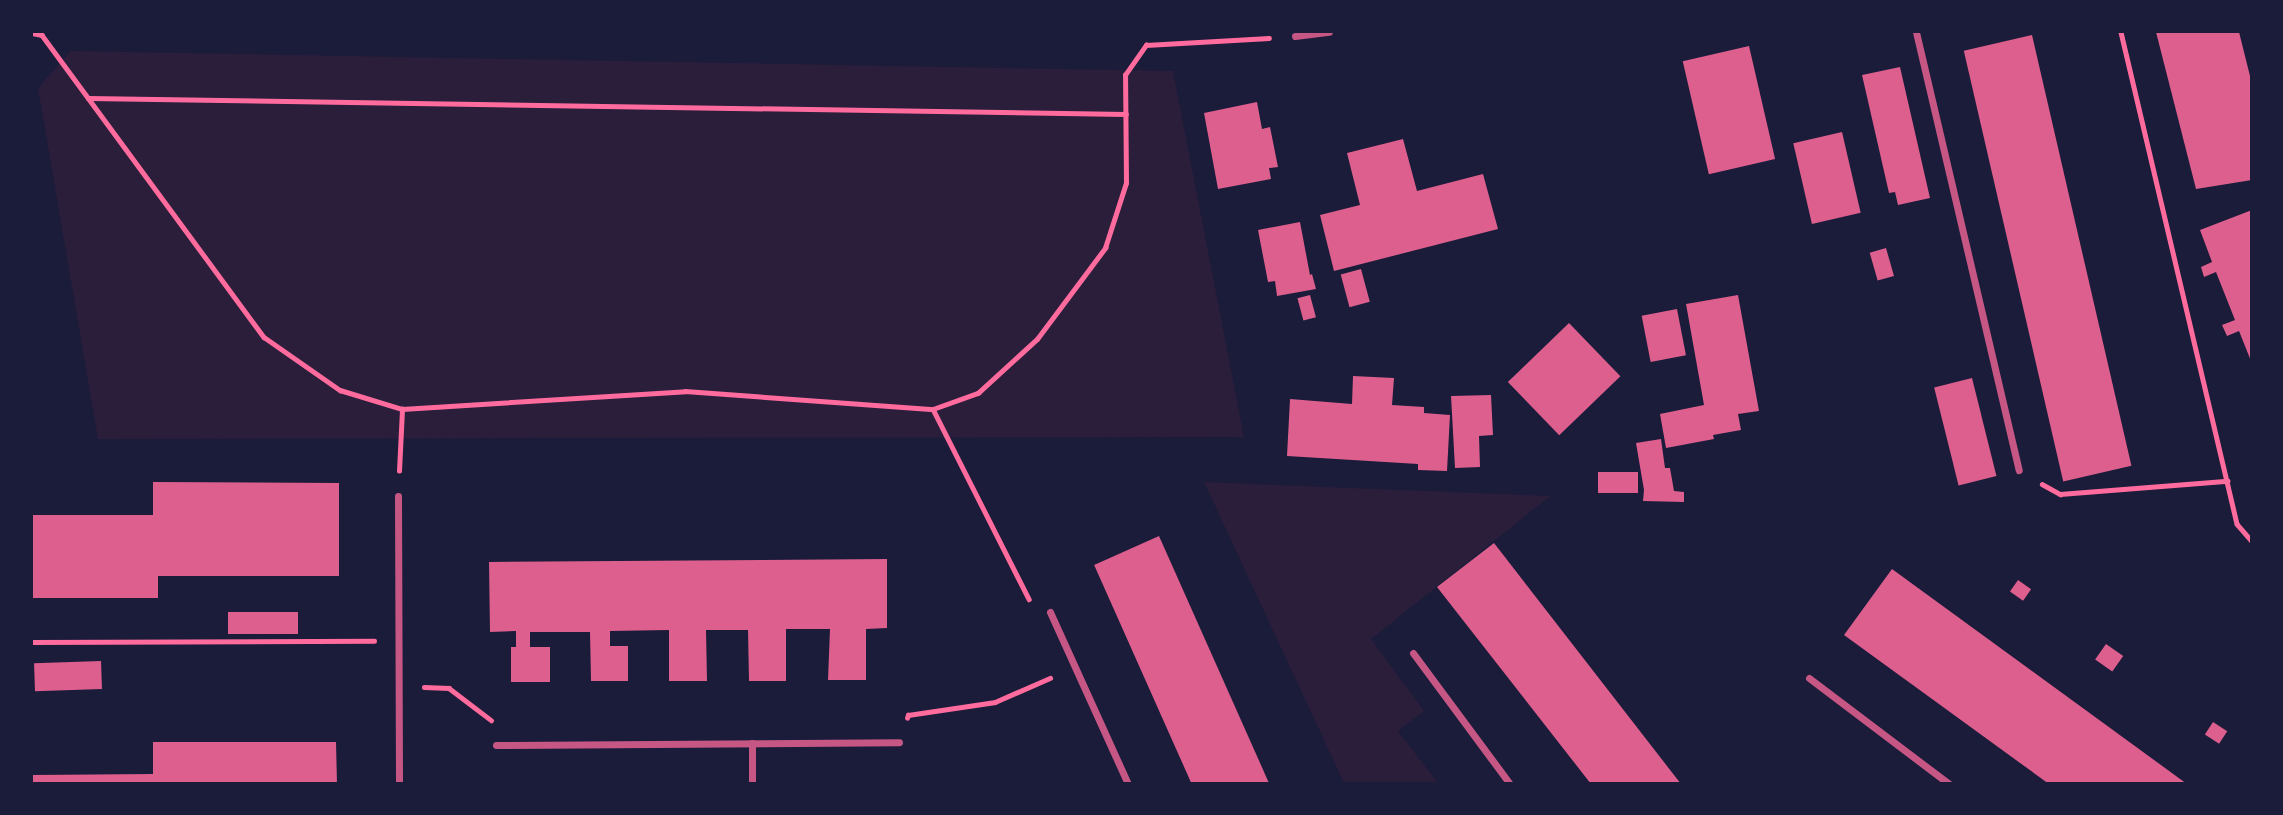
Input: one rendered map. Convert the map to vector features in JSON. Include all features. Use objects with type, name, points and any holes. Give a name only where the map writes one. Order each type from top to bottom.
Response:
[{"type":"street","points":[[1295,36],[1329,32]]},
{"type":"street","points":[[1916,32],[2019,470]]},
{"type":"street","points":[[398,496],[399,783]]},
{"type":"street","points":[[1050,612],[1128,783]]},
{"type":"street","points":[[1413,653],[1510,783]]},
{"type":"street","points":[[1809,678],[1949,783]]},
{"type":"street","points":[[496,745],[899,742]]},
{"type":"street","points":[[752,743],[752,783]]},
{"type":"path","points":[[2121,32],[2237,524],[2252,541]]},
{"type":"path","points":[[32,33],[42,35],[264,337],[340,390],[402,409],[685,391],[933,409],[978,393],[1027,348],[1105,248],[1126,183],[1125,75],[1146,45],[1295,36]]},
{"type":"path","points":[[88,97],[1126,114]]},
{"type":"path","points":[[398,496],[402,409]]},
{"type":"path","points":[[933,409],[1031,603],[1050,612]]},
{"type":"path","points":[[2019,470],[2060,494],[2227,481]]},
{"type":"path","points":[[32,642],[398,640]]},
{"type":"path","points":[[899,742],[908,715],[995,702],[1073,667]]},
{"type":"path","points":[[398,685],[449,688],[491,719],[496,745]]},
{"type":"shaded area","points":[[71,51],[1173,71],[1244,437],[98,439],[38,88]]},
{"type":"shaded area","points":[[1204,482],[1550,496],[1371,639],[1424,711],[1398,731],[1438,783],[1344,783]]},
{"type":"building","points":[[2156,32],[2239,32],[2252,84],[2252,180],[2196,189]]},
{"type":"building","points":[[2032,35],[2131,466],[2063,481],[1964,51]]},
{"type":"building","points":[[1749,46],[1775,159],[1709,174],[1683,61]]},
{"type":"building","points":[[1900,67],[1930,198],[1898,205],[1895,192],[1889,193],[1862,75]]},
{"type":"building","points":[[1257,102],[1262,129],[1270,127],[1278,167],[1269,168],[1271,179],[1218,189],[1204,113]]},
{"type":"building","points":[[1842,132],[1861,213],[1812,224],[1793,143]]},
{"type":"building","points":[[1403,139],[1417,191],[1483,174],[1498,229],[1334,271],[1320,215],[1360,205],[1347,153]]},
{"type":"building","points":[[2252,210],[2251,361],[2239,331],[2227,336],[2222,325],[2235,320],[2216,272],[2204,277],[2201,267],[2212,262],[2200,230]]},
{"type":"building","points":[[1300,222],[1310,275],[1312,274],[1316,289],[1277,296],[1275,281],[1268,282],[1258,230]]},
{"type":"building","points":[[1886,248],[1894,276],[1878,281],[1870,253]]},
{"type":"building","points":[[1361,269],[1370,302],[1350,307],[1341,274]]},
{"type":"building","points":[[1310,295],[1316,317],[1303,321],[1297,298]]},
{"type":"building","points":[[1738,295],[1759,411],[1738,414],[1741,430],[1713,435],[1714,439],[1666,448],[1660,414],[1704,405],[1686,304]]},
{"type":"building","points":[[1677,309],[1686,355],[1651,362],[1642,316]]},
{"type":"building","points":[[1569,323],[1620,376],[1559,435],[1508,382]]},
{"type":"building","points":[[1353,376],[1394,378],[1392,405],[1424,407],[1424,413],[1450,415],[1447,471],[1418,470],[1418,464],[1287,456],[1290,399],[1352,404]]},
{"type":"building","points":[[1972,378],[1996,476],[1959,485],[1934,387]]},
{"type":"building","points":[[1491,395],[1493,435],[1479,436],[1480,467],[1455,468],[1451,396]]},
{"type":"building","points":[[1661,439],[1665,468],[1670,468],[1674,491],[1684,492],[1684,502],[1643,501],[1644,490],[1636,443]]},
{"type":"building","points":[[1598,472],[1638,472],[1638,493],[1598,493]]},
{"type":"building","points":[[153,482],[339,483],[339,576],[158,576],[158,598],[32,598],[32,515],[153,515]]},
{"type":"building","points":[[1159,536],[1269,784],[1192,784],[1094,565]]},
{"type":"building","points":[[1494,543],[1681,784],[1591,784],[1437,587]]},
{"type":"building","points":[[887,559],[887,628],[866,629],[866,680],[828,680],[830,629],[786,629],[786,681],[749,681],[748,630],[706,630],[707,681],[669,681],[669,630],[610,631],[610,646],[628,646],[628,681],[591,681],[590,632],[530,632],[530,647],[550,647],[550,682],[511,682],[511,647],[516,647],[516,631],[490,632],[489,562]]},
{"type":"building","points":[[1892,569],[2187,784],[2049,784],[1844,635]]},
{"type":"building","points":[[2018,580],[2031,589],[2023,601],[2010,591]]},
{"type":"building","points":[[228,612],[298,612],[298,634],[228,634]]},
{"type":"building","points":[[2106,644],[2123,656],[2112,672],[2095,660]]},
{"type":"building","points":[[101,661],[102,689],[35,691],[34,663]]},
{"type":"building","points":[[2213,722],[2227,731],[2219,744],[2205,735]]},
{"type":"building","points":[[153,742],[336,742],[337,784],[32,784],[32,775],[153,774]]}]
